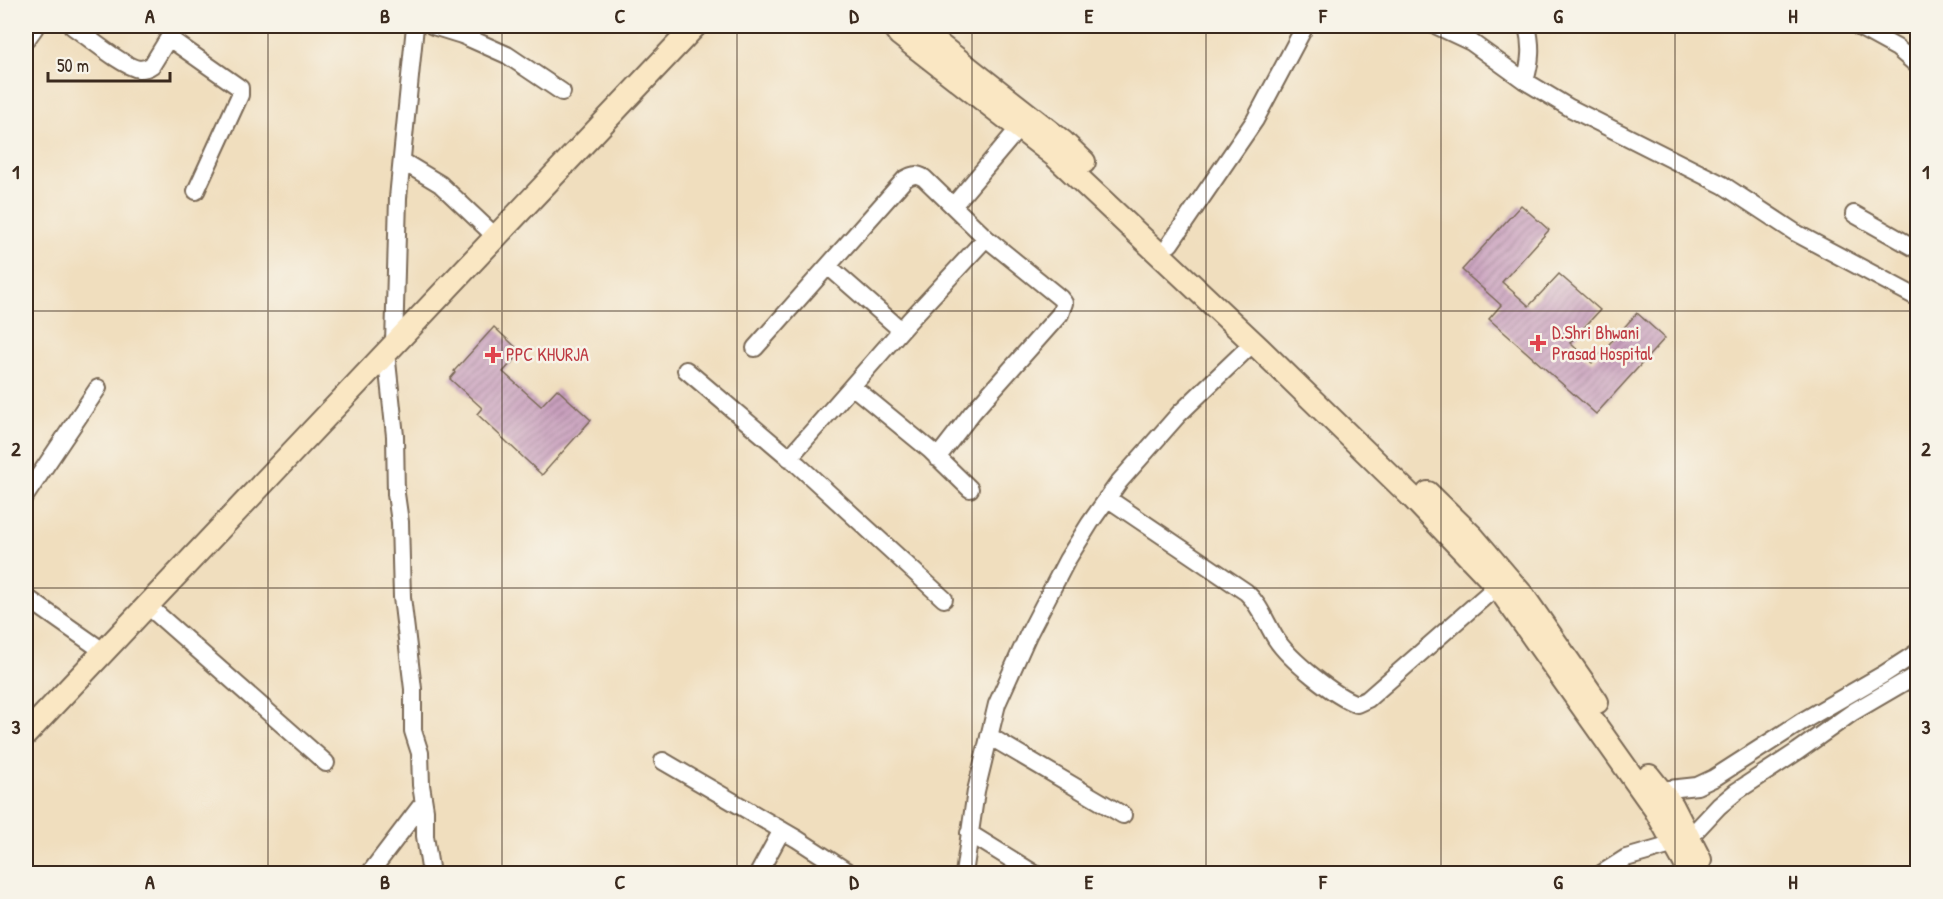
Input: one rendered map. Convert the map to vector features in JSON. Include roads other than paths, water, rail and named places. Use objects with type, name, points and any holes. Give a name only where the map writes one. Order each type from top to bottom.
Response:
[{"type":"street","points":[[26,40],[36,26]]},
{"type":"street","points":[[72,26],[126,63],[140,69],[146,69],[152,65],[173,32],[240,88],[240,95],[196,191]]},
{"type":"street","points":[[415,26],[399,198],[390,348],[402,597],[413,689],[413,731],[420,753],[424,836],[431,873]]},
{"type":"street","points":[[433,26],[462,35],[507,55],[562,92]]},
{"type":"street","points":[[26,734],[695,26]]},
{"type":"street","points":[[893,26],[899,34],[1055,156],[1412,497],[1497,586],[1672,820],[1691,873]]},
{"type":"street","points":[[915,26],[1063,142],[1472,536],[1524,597],[1577,671],[1707,873]]},
{"type":"street","points":[[1170,244],[1254,120],[1305,26]]},
{"type":"street","points":[[1437,26],[1471,42],[1526,81],[1570,108],[1723,185],[1796,233],[1917,298]]},
{"type":"street","points":[[1526,81],[1531,57],[1527,26]]},
{"type":"street","points":[[1857,26],[1897,48],[1917,66]]},
{"type":"street","points":[[953,206],[1019,128]]},
{"type":"street","points":[[402,160],[440,184],[495,236]]},
{"type":"street","points":[[755,348],[905,179],[912,175],[924,178],[987,237],[1064,303],[1064,309],[972,413],[938,458]]},
{"type":"street","points":[[1854,214],[1917,250]]},
{"type":"street","points":[[789,458],[901,330],[987,237]]},
{"type":"street","points":[[828,266],[901,330]]},
{"type":"street","points":[[963,873],[976,791],[997,704],[1028,635],[1067,560],[1119,482],[1179,414],[1253,343]]},
{"type":"street","points":[[686,370],[789,458],[944,599]]},
{"type":"street","points":[[852,386],[938,458],[970,489]]},
{"type":"street","points":[[26,495],[98,388]]},
{"type":"street","points":[[1107,498],[1246,592],[1254,600],[1275,638],[1286,651],[1321,682],[1349,702],[1357,704],[1368,699],[1497,586]]},
{"type":"street","points":[[26,597],[103,651]]},
{"type":"street","points":[[147,605],[326,763]]},
{"type":"street","points":[[1601,873],[1626,858],[1672,820],[1697,786],[1714,778],[1917,652]]},
{"type":"street","points":[[1672,820],[1719,806],[1737,791],[1852,712],[1917,674]]},
{"type":"street","points":[[989,736],[1123,815]]},
{"type":"street","points":[[663,761],[851,873]]},
{"type":"street","points":[[369,873],[423,803]]},
{"type":"street","points":[[758,873],[782,830]]},
{"type":"street","points":[[969,833],[1035,873]]},
{"type":"place","name":"D.Shri Bhwani Prasad Hospital","points":[[1538,343]]},
{"type":"place","name":"PPC KHURJA","points":[[493,355]]}]
